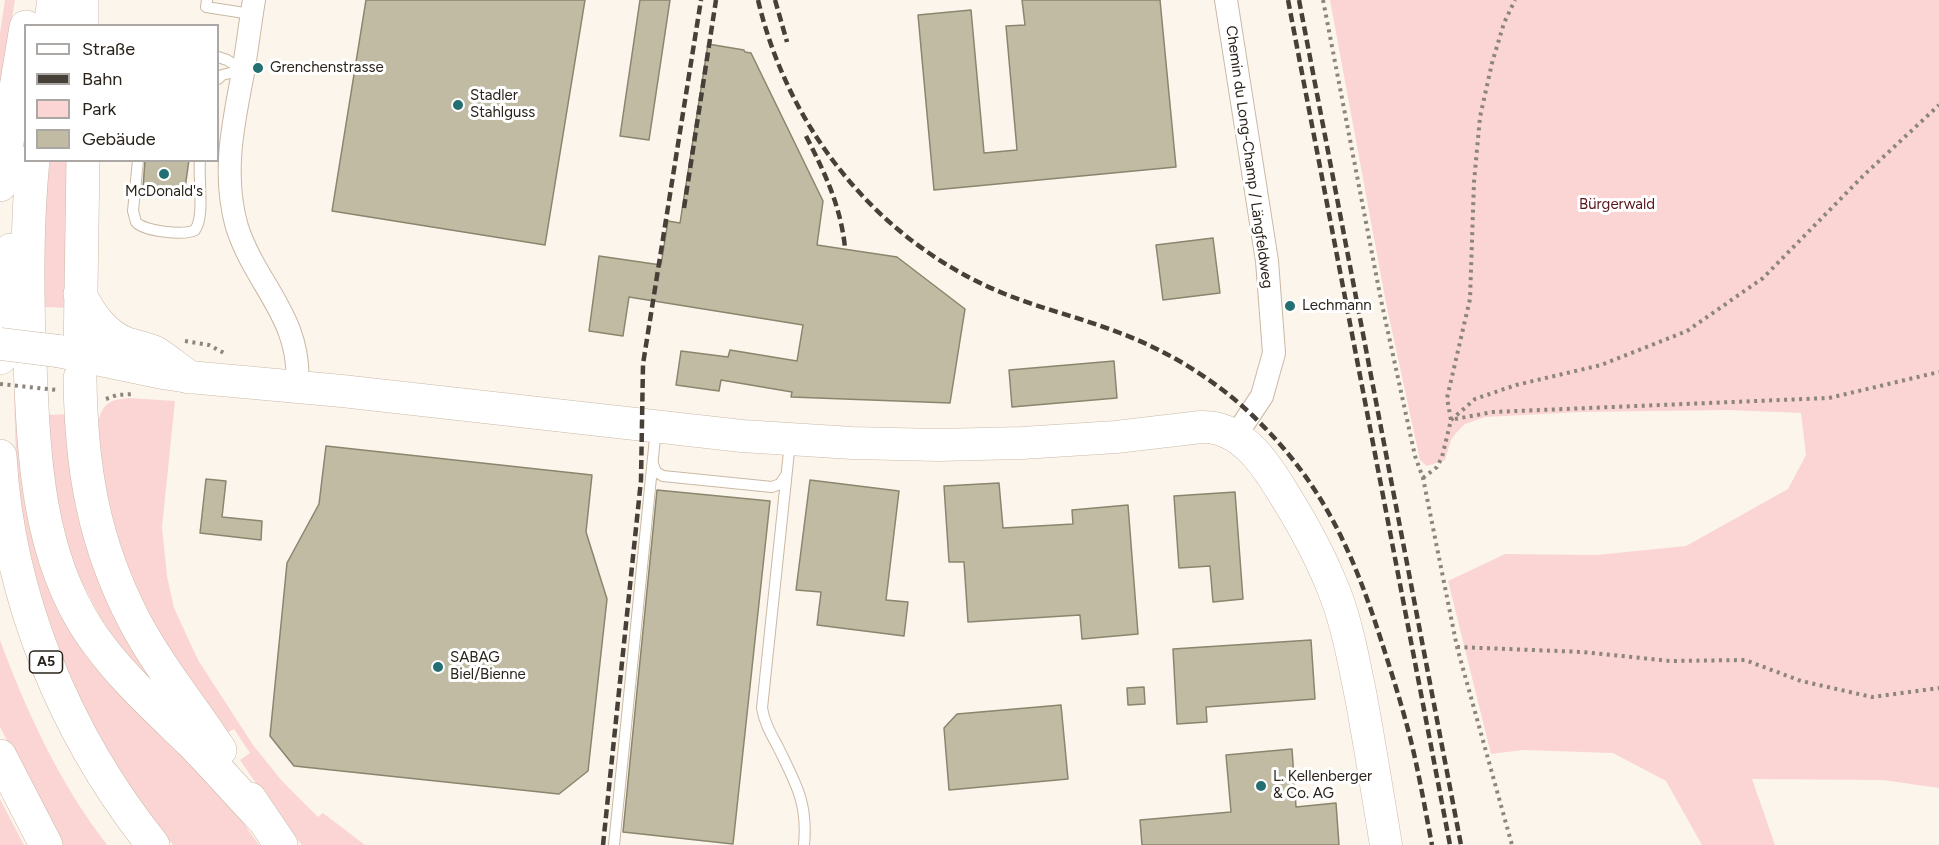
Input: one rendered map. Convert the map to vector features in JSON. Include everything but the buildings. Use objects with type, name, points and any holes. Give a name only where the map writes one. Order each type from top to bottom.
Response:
[{"type":"highway","points":[[26,24],[30,0]]},
{"type":"highway","points":[[50,24],[54,0]]},
{"type":"highway","points":[[82,0],[82,24]]},
{"type":"highway","points":[[0,185],[24,38]]},
{"type":"highway","points":[[0,358],[5,286],[27,162]]},
{"type":"highway","points":[[33,162],[27,259],[32,394],[38,482],[57,565],[75,607],[107,656],[133,687],[191,742],[261,817]]},
{"type":"highway","points":[[83,162],[80,294],[69,376],[91,505],[108,562],[152,651],[281,845]]},
{"type":"highway","points":[[80,294],[96,319],[111,335],[125,343],[155,353],[189,377]]},
{"type":"highway","name":"A5","points":[[0,456],[12,544],[23,594],[43,654],[70,717],[86,745],[124,807],[153,845]]},
{"type":"highway","name":"A5","points":[[0,583],[26,666],[49,720],[89,792],[128,845]]},
{"type":"highway","points":[[0,756],[46,845]]},
{"type":"main road","points":[[0,344],[69,376]]},
{"type":"main road","points":[[0,366],[129,382],[189,377],[657,425],[742,436],[852,443],[938,445],[1022,443],[1116,437],[1210,426],[1236,435],[1275,478],[1322,562],[1348,636],[1386,845]]},
{"type":"street","name":"Chemin du Long-Champ / Längfeldweg","points":[[1226,0],[1267,261],[1274,353],[1262,396],[1236,435]]},
{"type":"street","points":[[252,7],[231,136],[232,203],[237,226],[254,266],[276,300],[289,328],[299,367],[297,387]]},
{"type":"lane","points":[[207,0],[206,7],[252,7]]},
{"type":"lane","points":[[219,57],[243,70]]},
{"type":"lane","points":[[219,78],[222,75],[243,70]]},
{"type":"lane","points":[[139,164],[134,211],[136,222],[144,228],[186,234],[195,230],[200,220],[195,162]]},
{"type":"lane","points":[[198,178],[201,162]]},
{"type":"lane","points":[[614,845],[657,425]]},
{"type":"lane","points":[[790,439],[762,708],[766,723],[800,794],[806,815],[804,845]]},
{"type":"lane","points":[[653,463],[656,472],[663,476],[772,487],[780,484],[786,473]]},
{"type":"path","points":[[1323,0],[1382,300],[1415,456],[1423,478],[1457,647],[1512,845]]},
{"type":"path","points":[[1423,478],[1437,467],[1451,420],[1447,398],[1470,300],[1474,182],[1480,117],[1492,63],[1504,23],[1515,0]]},
{"type":"path","points":[[1451,420],[1475,399],[1516,385],[1601,365],[1688,331],[1763,278],[1864,175],[1939,105]]},
{"type":"path","points":[[1451,420],[1493,412],[1828,398],[1939,372]]},
{"type":"path","points":[[0,384],[69,376],[98,409],[108,398],[117,395],[142,395]]},
{"type":"path","points":[[1457,647],[1583,652],[1670,661],[1745,660],[1802,681],[1872,698],[1939,688]]},
{"type":"green space","points":[[5,0],[15,0],[0,90],[0,33]]},
{"type":"green space","name":"Bürgerwald","points":[[1330,0],[1939,0],[1939,788],[1883,780],[1752,779],[1775,845],[1702,845],[1666,781],[1613,753],[1523,750],[1491,754],[1448,581],[1505,554],[1596,555],[1686,546],[1788,489],[1806,455],[1801,413],[1729,410],[1581,412],[1485,417],[1465,424],[1457,432],[1451,440],[1445,460],[1427,466],[1420,460],[1386,303]]},
{"type":"green space","points":[[50,162],[76,162],[71,308],[43,307],[45,204]]},
{"type":"green space","points":[[14,390],[25,391],[41,537],[259,845],[173,845],[144,807],[93,724],[54,636],[28,543],[17,469]]},
{"type":"green space","points":[[128,398],[175,401],[162,527],[167,576],[174,608],[198,660],[253,745],[282,781],[318,817],[323,813],[365,845],[302,845],[284,824],[240,760],[250,753],[234,729],[223,735],[166,649],[114,540],[93,419],[99,419],[103,409],[109,403]]},
{"type":"green space","points":[[67,414],[163,685],[150,681],[115,640],[76,571],[65,543],[54,486],[48,415]]},
{"type":"green space","points":[[0,640],[21,694],[59,772],[107,845],[61,845],[0,727]]},
{"type":"green space","points":[[0,799],[24,845],[0,845]]},
{"type":"railway","points":[[603,845],[641,480],[643,364],[701,0]]},
{"type":"railway","points":[[684,208],[716,0]]},
{"type":"railway","points":[[758,0],[772,48],[792,94],[817,137],[846,177],[880,213],[918,245],[959,272],[1005,294],[1138,340],[1190,367],[1252,415],[1298,467],[1333,520],[1371,610],[1410,737],[1432,845]]},
{"type":"railway","points":[[775,0],[787,42]]},
{"type":"railway","points":[[1288,0],[1450,845]]},
{"type":"railway","points":[[1299,0],[1461,845]]},
{"type":"railway","points":[[806,136],[831,191],[840,218],[845,248]]},
{"type":"place","name":"Grenchenstrasse","points":[[258,68]]},
{"type":"place","name":"Stadler Stahlguss","points":[[458,105]]},
{"type":"place","name":"McDonald's","points":[[164,174]]},
{"type":"place","name":"Lechmann","points":[[1290,306]]},
{"type":"place","name":"SABAG Biel/Bienne","points":[[438,667]]},
{"type":"place","name":"L. Kellenberger & Co. AG","points":[[1261,786]]}]
